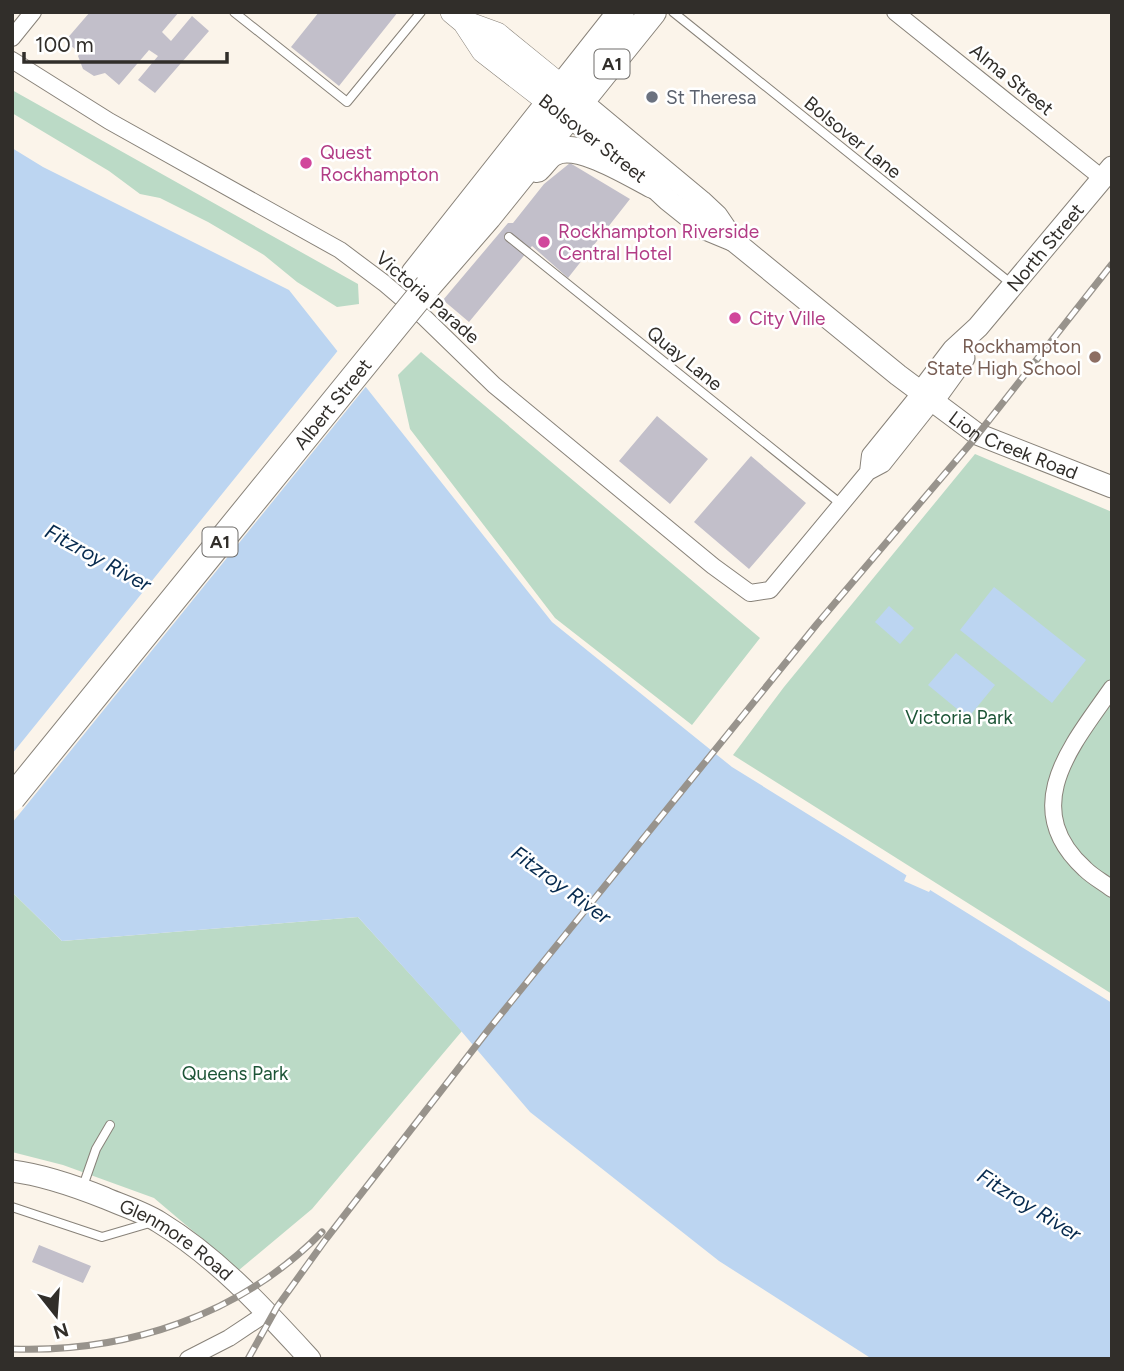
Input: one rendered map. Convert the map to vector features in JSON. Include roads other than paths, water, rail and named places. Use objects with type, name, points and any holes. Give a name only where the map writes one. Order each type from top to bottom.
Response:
[{"type":"highway","name":"Albert Street","points":[[12,798],[421,280],[488,217],[566,102],[621,12]]},
{"type":"highway","name":"Albert Street","points":[[12,772],[566,102],[653,12]]},
{"type":"highway","points":[[488,217],[554,152],[570,150],[586,153],[653,185]]},
{"type":"main road","name":"Bolsover Street","points":[[458,17],[482,51],[566,102]]},
{"type":"street","points":[[12,38],[33,12]]},
{"type":"street","name":"Alma Street","points":[[895,12],[1107,173]]},
{"type":"street","name":"Victoria Parade","points":[[12,60],[109,121],[340,250],[425,318],[494,385],[704,559],[750,593],[770,590],[782,577]]},
{"type":"street","name":"Bolsover Street","points":[[566,102],[653,185],[703,228],[734,241],[927,397]]},
{"type":"street","name":"Bolsover Street","points":[[566,102],[701,201],[717,216],[734,241]]},
{"type":"street","name":"North Street","points":[[782,577],[868,472],[870,455],[927,397],[953,351],[978,327],[1107,173]]},
{"type":"street","name":"Lion Creek Road","points":[[927,397],[977,434],[1112,487]]},
{"type":"street","points":[[1112,688],[1063,762],[1054,788],[1054,811],[1062,840],[1068,850],[1085,869],[1112,889]]},
{"type":"street","name":"Glenmore Road","points":[[12,1171],[40,1176],[82,1189],[158,1221],[206,1256],[268,1312],[310,1359]]},
{"type":"street","points":[[188,1359],[229,1338],[268,1312]]},
{"type":"lane","points":[[234,12],[347,102],[421,12]]},
{"type":"lane","name":"Bolsover Lane","points":[[673,12],[1013,285]]},
{"type":"lane","name":"Quay Lane","points":[[509,237],[841,504]]},
{"type":"lane","points":[[82,1189],[96,1149],[110,1125]]},
{"type":"lane","points":[[12,1207],[102,1237],[158,1221]]},
{"type":"water","name":"Fitzroy River","points":[[12,148],[43,167],[289,290],[552,622],[732,767],[1112,1003],[1112,1359],[872,1359],[719,1261],[530,1112],[358,917],[62,941],[12,892]]},
{"type":"water","points":[[994,587],[1086,660],[1052,703],[960,630]]},
{"type":"water","points":[[889,606],[914,628],[900,644],[875,622]]},
{"type":"water","points":[[956,653],[995,685],[968,718],[928,685]]},
{"type":"railway","points":[[248,1359],[277,1307],[326,1239],[489,1029],[817,624],[971,443],[1112,264]]},
{"type":"railway","points":[[12,1349],[55,1349],[98,1344],[139,1336],[180,1323],[219,1307],[256,1286],[290,1261],[322,1232]]},
{"type":"place","name":"St Theresa","points":[[652,97]]},
{"type":"place","name":"Quest Rockhampton","points":[[306,163]]},
{"type":"place","name":"Rockhampton Riverside Central Hotel","points":[[544,242]]},
{"type":"place","name":"City Ville","points":[[735,318]]},
{"type":"place","name":"Rockhampton State High School","points":[[1095,357]]},
{"type":"park label","name":"Victoria Park","points":[[959,717]]},
{"type":"park label","name":"Queens Park","points":[[235,1073]]}]
